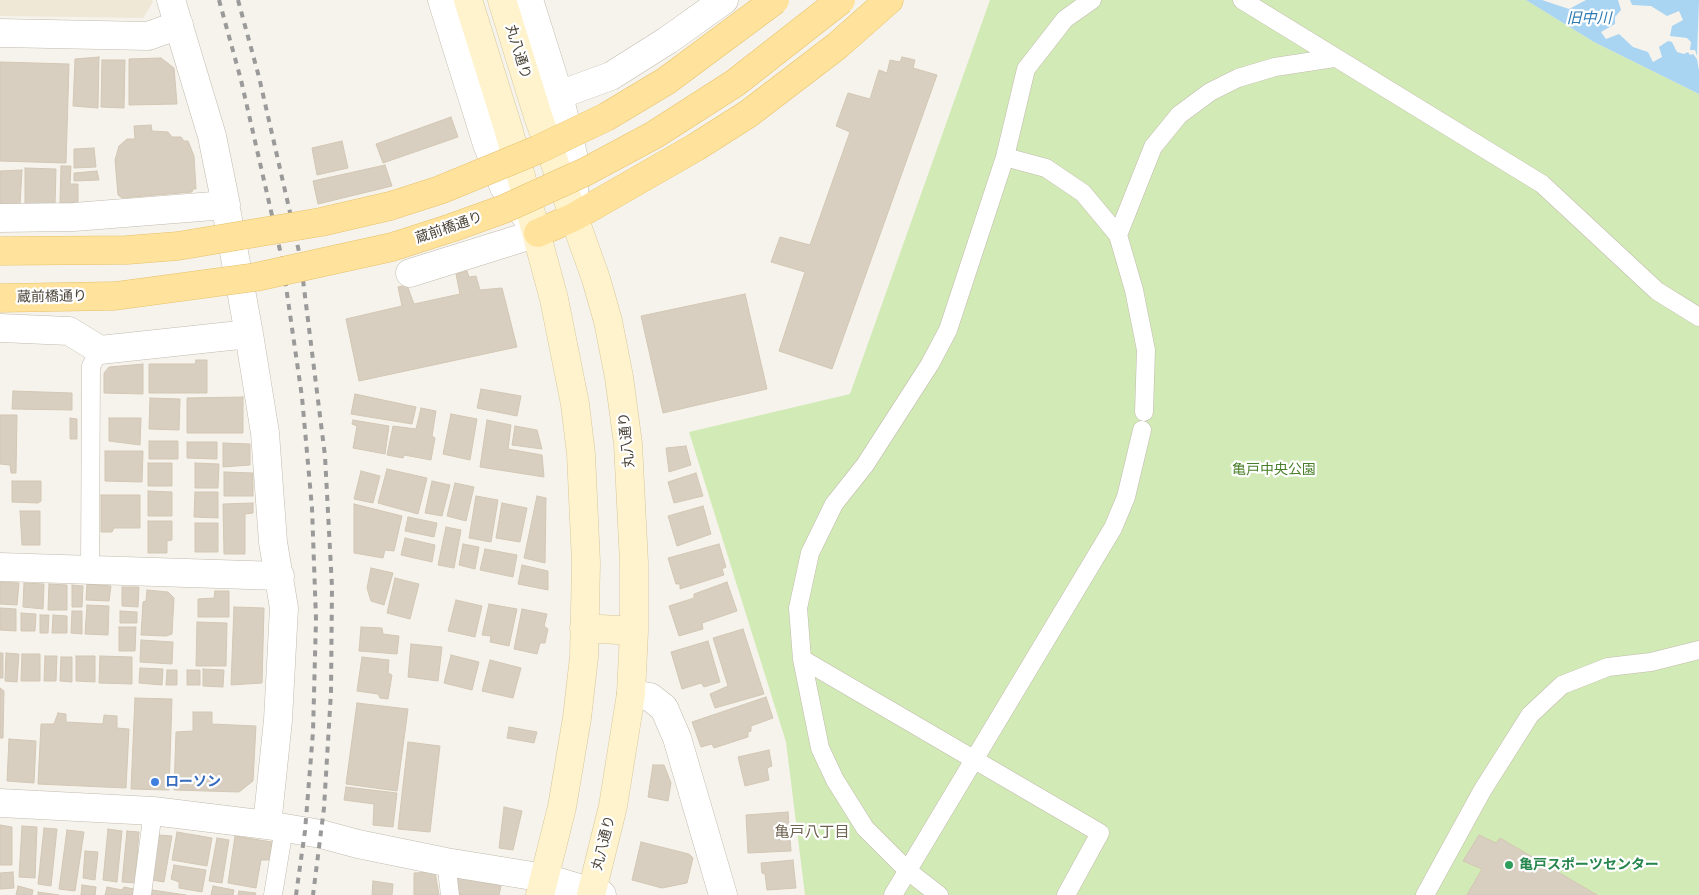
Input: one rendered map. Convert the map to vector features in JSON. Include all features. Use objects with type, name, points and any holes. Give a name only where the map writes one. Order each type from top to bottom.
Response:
[{"type":"main road","points":[[468,0],[538,233],[566,350],[581,454],[586,563],[584,657],[577,718],[562,807],[542,887]]},
{"type":"main road","name":"丸八通り","points":[[502,0],[538,116],[608,321],[619,377],[630,470],[634,631],[631,694],[613,806],[595,894]]},
{"type":"main road","points":[[0,251],[127,250],[178,246],[321,222],[390,206],[440,190],[510,162],[606,117],[666,81],[774,0]]},
{"type":"main road","name":"蔵前橋通り","points":[[0,298],[115,296],[256,277],[392,248],[451,228],[504,209],[576,176],[654,135],[735,83],[841,0]]},
{"type":"main road","points":[[538,233],[574,217],[696,147],[748,114],[823,57],[889,0]]},
{"type":"main road","points":[[584,628],[634,631]]},
{"type":"street","points":[[410,273],[538,233],[504,187],[487,144],[442,0]]},
{"type":"street","points":[[529,0],[558,94],[574,159],[574,217]]},
{"type":"street","points":[[558,94],[611,76],[668,40],[724,0]]},
{"type":"street","points":[[0,33],[148,36],[175,13],[212,136],[226,205],[265,433],[273,542],[284,608],[279,692],[276,826]]},
{"type":"street","points":[[0,218],[74,217],[226,205]]},
{"type":"street","points":[[0,328],[69,332],[100,350],[249,334]]},
{"type":"street","points":[[0,566],[280,576]]},
{"type":"street","points":[[631,694],[650,697],[664,708],[677,738],[723,895]]},
{"type":"street","points":[[0,803],[153,811],[276,826],[446,862],[542,887],[595,894]]},
{"type":"lane","points":[[939,895],[908,871],[865,828],[835,780],[820,748],[802,659],[798,608],[810,553],[834,504],[865,465],[930,364],[948,330],[1005,157],[1026,69],[1065,19],[1092,0]]},
{"type":"lane","points":[[1242,0],[1542,184],[1657,291],[1699,317]]},
{"type":"lane","points":[[1118,235],[1153,147],[1179,115],[1210,92],[1238,78],[1275,67],[1334,58]]},
{"type":"lane","points":[[1005,157],[1046,168],[1083,193],[1118,235],[1134,290],[1146,350],[1144,412]]},
{"type":"lane","points":[[90,570],[91,366],[100,350]]},
{"type":"lane","points":[[893,895],[972,760],[1113,528],[1126,497],[1142,430]]},
{"type":"lane","points":[[1425,895],[1482,791],[1530,715],[1562,685],[1608,668],[1651,662],[1699,650]]},
{"type":"lane","points":[[802,659],[972,760],[1100,833],[1066,895]]},
{"type":"lane","points":[[142,895],[153,811]]},
{"type":"lane","points":[[273,895],[276,826]]},
{"type":"lane","points":[[446,862],[450,895]]},
{"type":"shaded area","points":[[0,0],[152,0],[153,2],[143,18],[0,16]]},
{"type":"green space","name":"亀戸中央公園","points":[[990,0],[1526,0],[1594,42],[1699,94],[1699,895],[805,895],[786,742],[689,432],[850,394]]},
{"type":"water","name":"旧中川","points":[[1526,0],[1542,0],[1569,9],[1586,0],[1618,0],[1621,10],[1615,17],[1615,24],[1601,32],[1606,39],[1619,34],[1633,47],[1648,52],[1653,62],[1662,57],[1659,47],[1668,41],[1672,42],[1677,52],[1693,54],[1697,59],[1699,71],[1699,94],[1594,42]]},
{"type":"water","name":"旧中川","points":[[1630,0],[1699,0],[1697,56],[1695,50],[1690,50],[1691,42],[1687,38],[1670,36],[1672,26],[1683,20],[1679,11],[1667,16],[1651,6],[1632,5]]},
{"type":"building","points":[[99,57],[98,108],[73,106],[75,59]]},
{"type":"building","points":[[902,57],[915,60],[913,68],[937,75],[832,369],[779,351],[805,272],[771,262],[780,237],[810,245],[850,132],[836,126],[848,93],[870,99],[879,70],[887,73],[890,60],[900,62]]},
{"type":"building","points":[[161,58],[174,68],[177,104],[129,105],[129,59]]},
{"type":"building","points":[[102,60],[125,60],[124,108],[101,107]]},
{"type":"building","points":[[0,62],[69,64],[66,163],[0,161]]},
{"type":"building","points":[[451,117],[458,137],[383,163],[376,144]]},
{"type":"building","points":[[151,125],[152,131],[168,132],[172,137],[181,137],[184,141],[188,141],[194,156],[196,189],[193,189],[192,192],[122,198],[118,195],[115,160],[119,146],[127,139],[135,139],[134,126]]},
{"type":"building","points":[[342,141],[348,168],[317,175],[312,148]]},
{"type":"building","points":[[94,148],[96,167],[74,168],[74,149]]},
{"type":"building","points":[[385,165],[392,186],[318,204],[313,181]]},
{"type":"building","points":[[61,166],[71,166],[70,184],[78,184],[78,203],[60,203]]},
{"type":"building","points":[[25,168],[56,169],[55,205],[25,205]]},
{"type":"building","points":[[22,170],[20,205],[0,205],[0,171]]},
{"type":"building","points":[[97,171],[99,180],[74,181],[74,173]]},
{"type":"building","points":[[467,271],[469,277],[476,276],[480,290],[502,288],[517,347],[359,381],[346,319],[402,306],[398,287],[407,285],[414,304],[460,294],[456,274]]},
{"type":"building","points":[[745,294],[767,389],[663,413],[641,316]]},
{"type":"building","points":[[196,360],[207,360],[207,393],[149,393],[149,364],[195,364]]},
{"type":"building","points":[[143,364],[143,394],[104,393],[104,373],[109,367]]},
{"type":"building","points":[[481,389],[521,396],[517,416],[477,408]]},
{"type":"building","points":[[13,391],[72,393],[72,410],[12,409]]},
{"type":"building","points":[[355,394],[416,407],[412,424],[351,414]]},
{"type":"building","points":[[243,397],[243,433],[187,433],[187,398]]},
{"type":"building","points":[[150,398],[180,399],[179,430],[149,429]]},
{"type":"building","points":[[421,408],[436,411],[432,436],[435,438],[431,460],[404,455],[403,458],[387,455],[393,426],[416,429]]},
{"type":"building","points":[[451,414],[477,419],[470,460],[443,454]]},
{"type":"building","points":[[0,415],[17,415],[16,473],[11,473],[10,465],[0,464]]},
{"type":"building","points":[[70,418],[77,419],[77,439],[70,439]]},
{"type":"building","points":[[109,418],[141,418],[140,445],[109,441]]},
{"type":"building","points":[[353,420],[389,426],[385,454],[353,448],[357,426],[352,424]]},
{"type":"building","points":[[487,420],[511,425],[508,449],[542,455],[544,477],[480,467]]},
{"type":"building","points":[[515,426],[537,430],[542,449],[512,445]]},
{"type":"building","points":[[149,441],[178,441],[178,459],[149,459]]},
{"type":"building","points":[[187,442],[217,442],[217,459],[187,458]]},
{"type":"building","points":[[223,443],[250,444],[250,465],[223,467]]},
{"type":"building","points":[[686,446],[691,465],[669,472],[666,448]]},
{"type":"building","points":[[105,451],[143,451],[142,482],[105,481]]},
{"type":"building","points":[[148,463],[172,463],[172,486],[148,486]]},
{"type":"building","points":[[195,463],[219,464],[218,488],[195,488]]},
{"type":"building","points":[[387,469],[427,478],[418,514],[378,503]]},
{"type":"building","points":[[361,471],[380,476],[373,503],[354,499]]},
{"type":"building","points":[[224,472],[253,473],[253,496],[224,496]]},
{"type":"building","points":[[696,473],[703,496],[674,503],[668,482]]},
{"type":"building","points":[[12,481],[41,481],[41,501],[38,503],[12,502]]},
{"type":"building","points":[[432,481],[450,485],[442,516],[425,513]]},
{"type":"building","points":[[455,483],[474,487],[466,521],[447,516]]},
{"type":"building","points":[[148,491],[172,492],[172,516],[148,516]]},
{"type":"building","points":[[195,492],[218,492],[218,518],[194,517]]},
{"type":"building","points":[[101,495],[140,495],[140,528],[114,528],[112,532],[101,532]]},
{"type":"building","points":[[476,496],[498,500],[491,542],[469,538]]},
{"type":"building","points":[[537,496],[546,498],[545,563],[524,558]]},
{"type":"building","points":[[253,503],[253,513],[245,514],[245,554],[224,554],[223,504]]},
{"type":"building","points":[[502,503],[527,508],[520,542],[496,538]]},
{"type":"building","points":[[354,504],[402,516],[394,551],[385,550],[383,558],[354,553]]},
{"type":"building","points":[[703,506],[711,534],[677,546],[668,516]]},
{"type":"building","points":[[20,511],[40,511],[40,545],[22,545]]},
{"type":"building","points":[[408,517],[437,523],[434,537],[405,531]]},
{"type":"building","points":[[148,521],[172,521],[172,540],[167,541],[167,553],[148,553]]},
{"type":"building","points":[[195,523],[218,523],[218,552],[195,552]]},
{"type":"building","points":[[446,527],[461,530],[454,568],[438,565]]},
{"type":"building","points":[[405,538],[435,545],[432,562],[401,555]]},
{"type":"building","points":[[463,544],[479,547],[475,569],[459,565]]},
{"type":"building","points":[[719,544],[726,567],[722,569],[724,575],[680,589],[680,584],[676,584],[668,558]]},
{"type":"building","points":[[485,549],[517,555],[513,577],[480,570]]},
{"type":"building","points":[[522,565],[548,571],[548,590],[518,584]]},
{"type":"building","points":[[371,568],[393,573],[384,605],[371,601],[367,588]]},
{"type":"building","points":[[395,578],[419,584],[410,619],[387,613]]},
{"type":"building","points":[[0,582],[19,583],[17,605],[0,604]]},
{"type":"building","points":[[727,582],[737,611],[702,623],[703,629],[679,636],[669,606],[694,598],[694,594]]},
{"type":"building","points":[[24,583],[44,584],[43,609],[23,607]]},
{"type":"building","points":[[49,584],[67,585],[67,610],[48,610]]},
{"type":"building","points":[[87,584],[111,586],[109,601],[86,600]]},
{"type":"building","points":[[72,585],[83,586],[82,607],[72,607]]},
{"type":"building","points":[[122,587],[139,587],[138,607],[122,606]]},
{"type":"building","points":[[147,590],[168,592],[174,598],[172,634],[166,636],[141,635],[143,602],[146,601]]},
{"type":"building","points":[[215,591],[229,591],[229,617],[198,617],[198,599],[214,598]]},
{"type":"building","points":[[456,600],[482,606],[475,637],[448,631]]},
{"type":"building","points":[[489,604],[517,609],[509,646],[490,642],[491,636],[482,635]]},
{"type":"building","points":[[87,605],[109,606],[108,635],[85,634]]},
{"type":"building","points":[[234,607],[264,608],[262,683],[231,685]]},
{"type":"building","points":[[0,608],[16,609],[16,631],[0,630]]},
{"type":"building","points":[[522,609],[547,614],[544,626],[548,629],[545,643],[540,643],[537,654],[514,649]]},
{"type":"building","points":[[72,611],[82,611],[82,634],[71,633]]},
{"type":"building","points":[[120,611],[137,612],[137,623],[120,623]]},
{"type":"building","points":[[21,613],[36,614],[35,631],[21,631]]},
{"type":"building","points":[[40,615],[49,615],[48,633],[40,633]]},
{"type":"building","points":[[53,615],[67,616],[67,633],[52,633]]},
{"type":"building","points":[[197,622],[227,623],[226,666],[196,666]]},
{"type":"building","points":[[119,627],[136,627],[135,651],[119,651]]},
{"type":"building","points":[[361,627],[382,628],[383,634],[399,636],[397,654],[359,651]]},
{"type":"building","points":[[743,629],[764,694],[715,708],[710,694],[728,686],[713,638]]},
{"type":"building","points":[[141,640],[173,642],[172,664],[140,662]]},
{"type":"building","points":[[708,641],[720,682],[704,687],[701,683],[682,689],[671,652]]},
{"type":"building","points":[[411,644],[442,647],[438,681],[408,677]]},
{"type":"building","points":[[0,653],[3,653],[3,678],[0,678]]},
{"type":"building","points":[[6,653],[19,654],[17,682],[5,681]]},
{"type":"building","points":[[22,654],[40,654],[40,681],[21,681]]},
{"type":"building","points":[[451,655],[479,662],[472,690],[444,683]]},
{"type":"building","points":[[45,656],[57,656],[56,681],[44,681]]},
{"type":"building","points":[[76,656],[95,656],[95,682],[76,681]]},
{"type":"building","points":[[100,656],[132,657],[132,684],[99,683]]},
{"type":"building","points":[[61,657],[72,657],[72,682],[60,681]]},
{"type":"building","points":[[362,657],[389,660],[388,673],[392,675],[388,699],[380,698],[378,694],[357,691]]},
{"type":"building","points":[[490,660],[521,668],[513,698],[482,691]]},
{"type":"building","points":[[140,668],[163,669],[162,685],[139,683]]},
{"type":"building","points":[[203,669],[224,670],[223,687],[203,686]]},
{"type":"building","points":[[167,670],[177,670],[177,685],[166,685]]},
{"type":"building","points":[[187,670],[200,670],[200,685],[187,685]]},
{"type":"building","points":[[0,688],[4,691],[3,738],[0,738]]},
{"type":"building","points":[[766,697],[773,718],[751,726],[748,737],[714,748],[712,744],[701,747],[692,722]]},
{"type":"building","points":[[135,698],[172,699],[169,790],[131,789]]},
{"type":"building","points":[[357,703],[408,709],[397,791],[346,784]]},
{"type":"building","points":[[193,712],[212,712],[212,724],[256,726],[253,781],[239,792],[174,790],[176,732],[193,731]]},
{"type":"building","points":[[58,713],[66,714],[66,722],[103,724],[104,715],[117,716],[117,728],[129,729],[126,788],[38,784],[41,724],[54,724]]},
{"type":"building","points":[[509,727],[537,732],[534,743],[507,738]]},
{"type":"building","points":[[9,739],[36,741],[34,783],[7,781]]},
{"type":"building","points":[[408,742],[440,746],[430,832],[398,829]]},
{"type":"building","points":[[769,750],[772,766],[767,768],[769,780],[745,786],[738,757]]},
{"type":"building","points":[[653,765],[664,765],[671,783],[668,801],[648,797]]},
{"type":"building","points":[[346,787],[397,793],[393,827],[373,825],[374,804],[344,800]]},
{"type":"building","points":[[504,807],[522,811],[513,850],[499,848]]},
{"type":"building","points":[[788,812],[791,851],[748,853],[746,815]]},
{"type":"building","points":[[0,825],[12,827],[12,865],[0,865]]},
{"type":"building","points":[[22,826],[37,827],[35,878],[19,877]]},
{"type":"building","points":[[44,828],[57,829],[51,886],[38,884]]},
{"type":"building","points":[[108,829],[122,831],[117,882],[103,880]]},
{"type":"building","points":[[67,830],[84,832],[75,891],[59,889]]},
{"type":"building","points":[[127,831],[139,832],[135,883],[122,882]]},
{"type":"building","points":[[177,832],[212,838],[207,866],[172,860]]},
{"type":"building","points":[[159,835],[172,836],[164,882],[152,880]]},
{"type":"building","name":"亀戸スポーツセンター","points":[[1479,835],[1496,843],[1500,838],[1597,895],[1467,895],[1482,869],[1463,861]]},
{"type":"building","points":[[235,836],[272,842],[269,860],[261,860],[256,888],[228,883]]},
{"type":"building","points":[[217,838],[229,840],[222,883],[209,881]]},
{"type":"building","points":[[641,842],[689,854],[693,858],[687,883],[662,888],[632,880]]},
{"type":"building","points":[[85,851],[98,852],[95,880],[83,878]]},
{"type":"building","points":[[793,860],[796,888],[767,890],[765,874],[762,873],[761,863]]},
{"type":"building","points":[[174,865],[206,870],[202,892],[179,888],[179,882],[171,879]]},
{"type":"building","points":[[13,872],[14,888],[0,889],[0,873]]},
{"type":"building","points":[[435,872],[439,895],[414,895],[414,873]]},
{"type":"building","points":[[456,876],[501,886],[499,895],[459,895]]},
{"type":"building","points":[[373,881],[393,884],[392,895],[372,895]]},
{"type":"building","points":[[82,885],[96,887],[95,895],[81,895]]},
{"type":"building","points":[[18,886],[33,890],[32,895],[16,895]]},
{"type":"building","points":[[213,886],[234,890],[233,895],[211,895]]},
{"type":"building","points":[[107,887],[122,890],[124,887],[134,889],[133,895],[105,895]]},
{"type":"building","points":[[152,890],[186,895],[151,895]]},
{"type":"building","points":[[239,891],[256,893],[255,895],[238,895]]},
{"type":"building","points":[[38,892],[59,895],[38,895]]},
{"type":"railway","points":[[219,0],[241,80],[282,259],[302,397],[312,508],[316,619],[313,732],[305,831],[296,895]]},
{"type":"railway","points":[[238,0],[259,77],[300,256],[325,456],[332,587],[331,692],[324,808],[313,895]]},
{"type":"place","name":"ローソン","points":[[155,782]]},
{"type":"place","name":"亀戸スポーツセンター","points":[[1509,865]]},
{"type":"district","name":"亀戸八丁目","points":[[812,833]]}]
